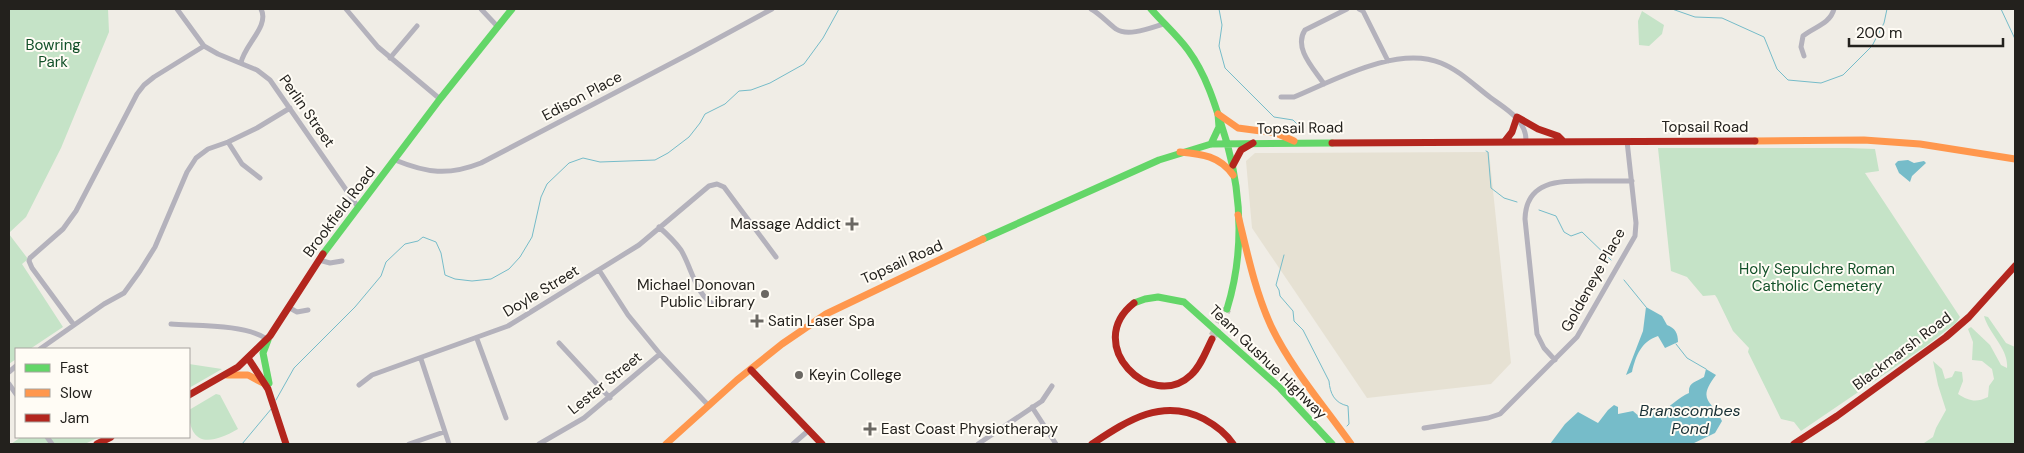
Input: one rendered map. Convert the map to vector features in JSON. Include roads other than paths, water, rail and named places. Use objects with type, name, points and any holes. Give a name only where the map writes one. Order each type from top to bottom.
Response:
[{"type":"main road","name":"Brookfield Road","points":[[190,394],[221,377],[248,358],[268,337],[358,207],[440,99],[512,9]]},
{"type":"main road","points":[[1152,9],[1163,24],[1192,55],[1203,75],[1218,114],[1233,165],[1238,215],[1235,281],[1226,309]]},
{"type":"main road","points":[[1218,114],[1233,127],[1243,131],[1274,132],[1296,142]]},
{"type":"main road","points":[[1211,144],[1220,127],[1218,114]]},
{"type":"main road","points":[[1505,141],[1512,132],[1517,117],[1538,129],[1558,136],[1562,140]]},
{"type":"main road","name":"Topsail Road","points":[[666,444],[788,339],[845,303],[1110,182],[1180,152],[1211,144],[1526,140],[1880,140],[1929,145],[2015,159]]},
{"type":"main road","points":[[1233,165],[1241,150],[1253,143]]},
{"type":"main road","points":[[1180,152],[1214,157],[1224,163],[1235,180]]},
{"type":"main road","name":"Team Gushue Highway","points":[[1238,215],[1256,286],[1271,326],[1336,426],[1351,444]]},
{"type":"main road","name":"Blackmarsh Road","points":[[1794,444],[1838,416],[1946,337],[1969,317],[2015,266]]},
{"type":"main road","name":"Team Gushue Highway","points":[[1212,339],[1191,374],[1183,381],[1171,385],[1157,386],[1136,378],[1123,365],[1118,353],[1116,337],[1119,320],[1128,308],[1143,299],[1153,297],[1184,302],[1280,388],[1332,444]]},
{"type":"main road","points":[[268,337],[263,353],[269,388]]},
{"type":"main road","points":[[248,358],[261,373],[269,388],[286,444]]},
{"type":"main road","points":[[751,370],[822,444]]},
{"type":"main road","points":[[221,377],[240,373],[249,374],[259,379],[269,388]]},
{"type":"main road","points":[[1092,444],[1140,415],[1155,410],[1172,409],[1189,412],[1204,418],[1219,429],[1233,444]]},
{"type":"main road","points":[[97,444],[109,438]]},
{"type":"street","name":"Perlin Street","points":[[177,9],[204,46],[218,54],[257,70],[270,80],[358,207]]},
{"type":"street","points":[[241,63],[242,54],[263,20],[261,9]]},
{"type":"street","points":[[346,9],[378,48],[440,99]]},
{"type":"street","points":[[481,9],[498,27]]},
{"type":"street","name":"Edison Place","points":[[395,160],[414,168],[433,172],[455,171],[481,163],[761,11],[772,9]]},
{"type":"street","points":[[1090,9],[1101,15],[1117,30],[1128,32],[1163,24]]},
{"type":"street","points":[[1324,84],[1302,50],[1302,36],[1305,30],[1347,9]]},
{"type":"street","points":[[1359,9],[1363,11],[1388,61]]},
{"type":"street","points":[[1804,56],[1801,47],[1803,36],[1828,20],[1834,9]]},
{"type":"street","points":[[390,58],[417,26]]},
{"type":"street","points":[[74,325],[29,261],[30,258],[64,229],[72,217],[144,84],[204,46]]},
{"type":"street","points":[[1281,97],[1294,97],[1376,64],[1416,58],[1431,59],[1442,63],[1517,117],[1526,133],[1526,140]]},
{"type":"street","points":[[41,348],[124,293],[155,247],[187,172],[196,158],[208,149],[228,142],[264,124],[290,108]]},
{"type":"street","name":"Goldeneye Place","points":[[1424,428],[1488,418],[1500,414],[1556,360],[1580,333],[1632,243],[1636,226],[1627,141]]},
{"type":"street","points":[[228,142],[242,164],[260,178]]},
{"type":"street","points":[[1556,360],[1544,348],[1536,331],[1525,219],[1527,205],[1540,188],[1555,182],[1632,181]]},
{"type":"street","name":"Doyle Street","points":[[359,385],[372,375],[477,339],[508,326],[639,245],[701,191],[717,184],[724,187],[730,194],[776,257]]},
{"type":"street","points":[[659,227],[682,252],[702,293],[709,303],[717,306]]},
{"type":"street","points":[[320,260],[330,263],[342,261]]},
{"type":"street","points":[[599,270],[628,315],[660,354],[709,406]]},
{"type":"street","points":[[288,307],[297,312],[308,310]]},
{"type":"street","points":[[171,324],[236,330],[258,333],[268,337]]},
{"type":"street","points":[[477,339],[506,418]]},
{"type":"street","points":[[558,344],[610,398]]},
{"type":"street","name":"Lester Street","points":[[538,444],[584,418],[660,354]]},
{"type":"street","points":[[421,359],[449,444]]},
{"type":"street","points":[[978,444],[1032,408],[1047,396],[1052,386]]},
{"type":"street","points":[[1032,408],[1056,444]]},
{"type":"street","points":[[793,444],[809,430]]},
{"type":"street","points":[[409,444],[444,432]]},
{"type":"water","points":[[1908,160],[1914,163],[1924,161],[1926,163],[1912,176],[1910,182],[1899,173],[1895,164],[1898,161]]},
{"type":"water","points":[[1646,307],[1662,316],[1667,325],[1676,331],[1678,342],[1665,348],[1658,336],[1647,342],[1635,360],[1632,372],[1626,375],[1643,331]]},
{"type":"water","name":"Branscombes Pond","points":[[1706,369],[1716,375],[1706,395],[1722,421],[1715,433],[1692,444],[1550,444],[1565,424],[1578,412],[1598,423],[1614,405],[1618,407],[1618,414],[1633,411],[1641,418],[1648,418],[1654,412],[1660,413],[1689,393],[1691,384],[1704,377]]},
{"type":"waterway","points":[[276,400],[294,368],[355,307],[381,276],[386,262],[405,244],[418,241],[423,237],[436,242],[441,253],[445,275],[455,279],[472,281],[491,279],[509,269],[520,257],[532,237],[541,197],[547,184],[569,163],[583,158],[600,162],[655,160],[668,153],[689,137],[705,114],[725,104],[739,91],[751,90],[770,83],[804,64],[823,38],[839,9]]},
{"type":"waterway","points":[[1219,9],[1222,25],[1219,46],[1225,68],[1274,117],[1293,120],[1297,124]]},
{"type":"waterway","points":[[1672,9],[1695,17],[1722,18],[1764,37],[1777,69],[1788,80],[1821,83],[1843,75],[1872,46],[1884,23],[1887,9]]},
{"type":"waterway","points":[[2001,9],[2015,39]]},
{"type":"waterway","points":[[1486,151],[1488,152],[1491,188],[1504,198],[1517,202]]},
{"type":"waterway","points":[[1539,210],[1556,216],[1564,232],[1571,236],[1582,232],[1611,260]]},
{"type":"waterway","points":[[1284,255],[1276,285],[1280,296],[1293,311],[1294,321],[1303,330],[1329,381],[1330,390],[1334,397],[1339,403],[1348,406],[1349,424],[1347,426]]},
{"type":"waterway","points":[[1624,280],[1646,307]]},
{"type":"waterway","points":[[1676,344],[1687,358],[1706,369]]},
{"type":"waterway","points":[[242,444],[272,408]]},
{"type":"tunnel","points":[[1213,336],[1227,309]]},
{"type":"place","name":"Massage Addict","points":[[852,224]]},
{"type":"place","name":"Michael Donovan Public Library","points":[[765,294]]},
{"type":"place","name":"Satin Laser Spa","points":[[757,321]]},
{"type":"place","name":"Keyin College","points":[[799,375]]},
{"type":"place","name":"East Coast Physiotherapy","points":[[870,429]]},
{"type":"park label","name":"Bowring Park","points":[[53,54]]},
{"type":"park label","name":"Holy Sepulchre Roman Catholic Cemetery","points":[[1817,278]]}]
